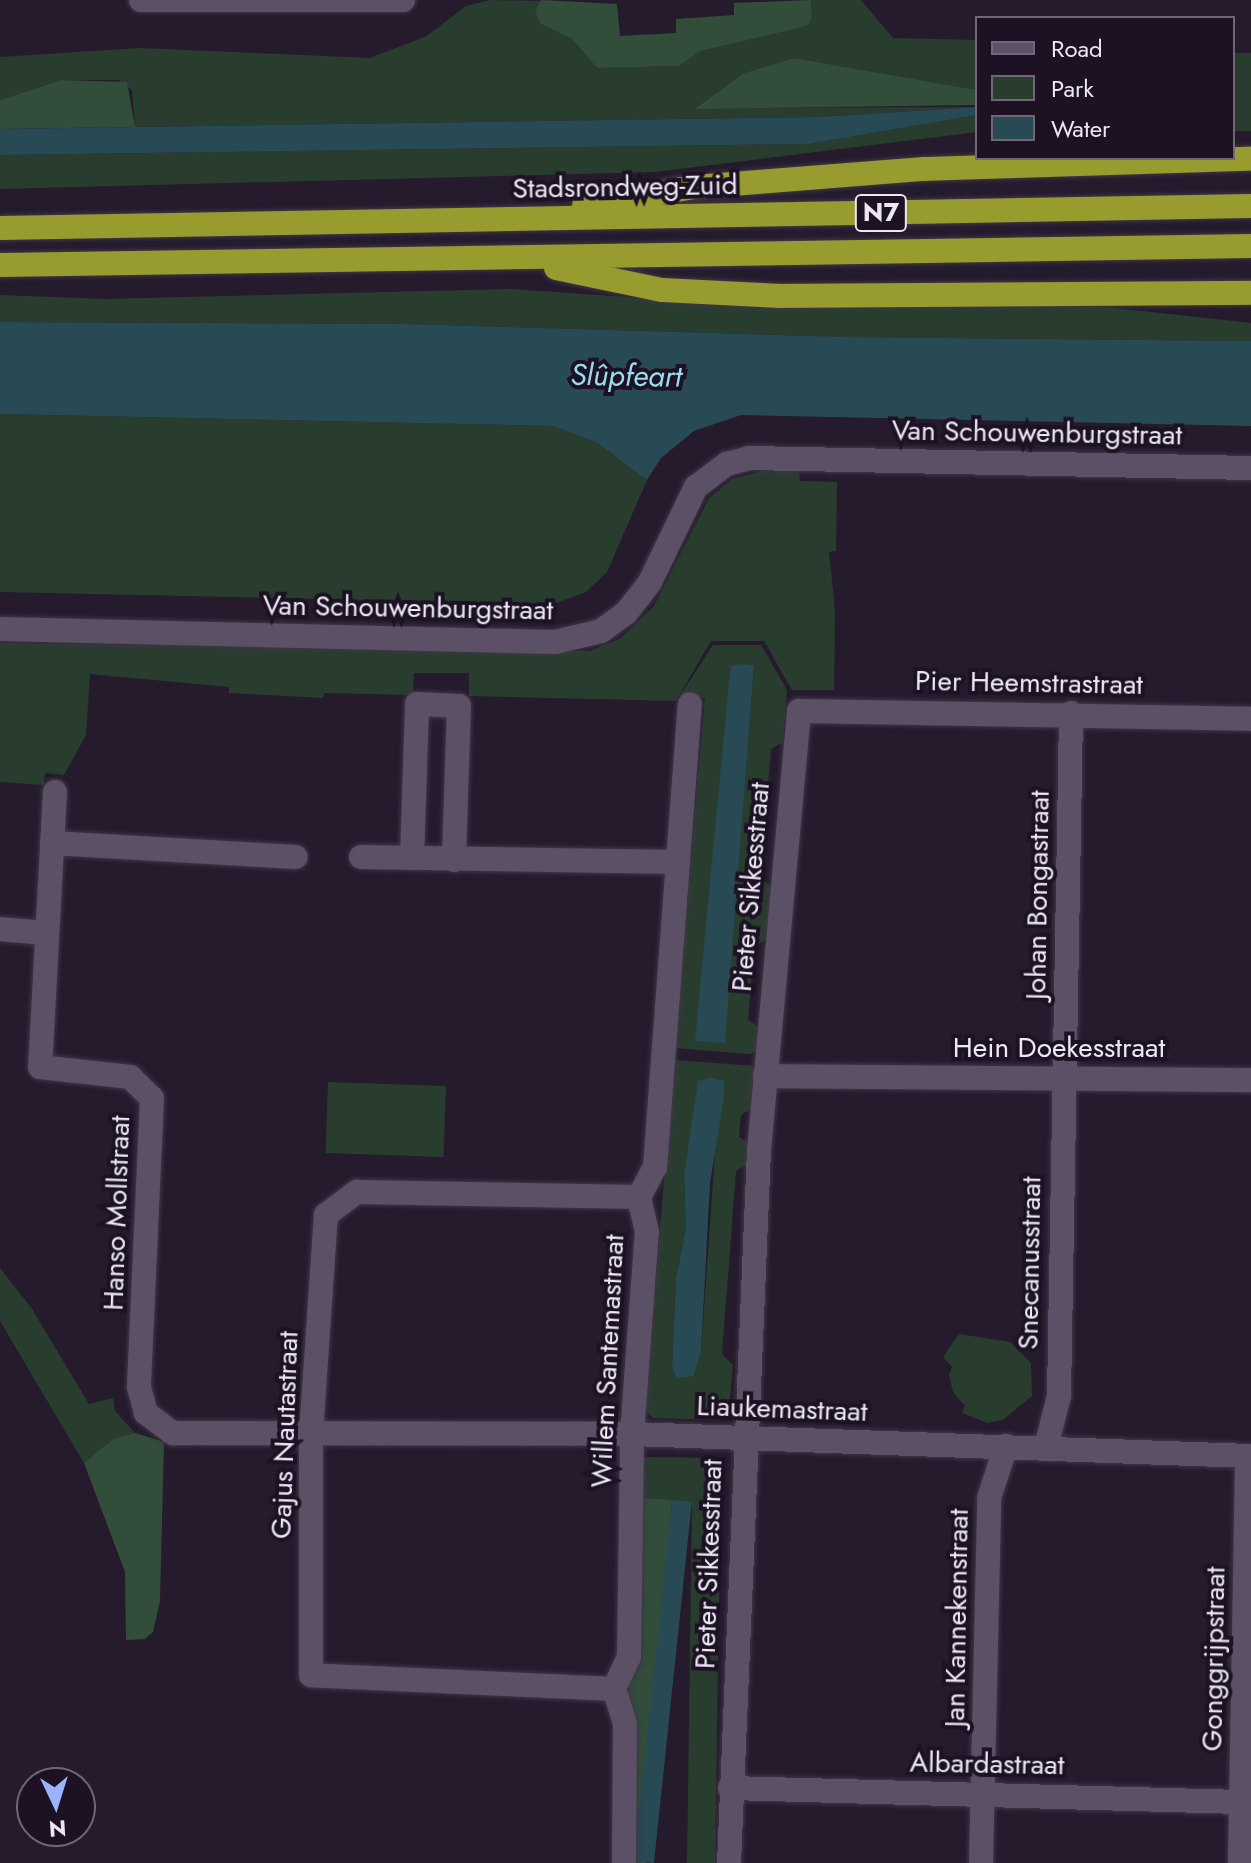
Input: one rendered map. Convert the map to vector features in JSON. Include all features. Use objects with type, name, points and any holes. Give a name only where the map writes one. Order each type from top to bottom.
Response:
[{"type":"highway","name":"N7","points":[[510,219],[694,187],[1021,164],[1205,160]]},
{"type":"highway","name":"Stadsrondweg-Zuid","points":[[0,228],[1251,206]]},
{"type":"highway","name":"N7","points":[[0,265],[515,260],[1251,246]]},
{"type":"highway","name":"N7","points":[[515,260],[662,290],[781,296],[1251,293]]},
{"type":"street","points":[[141,0],[403,0]]},
{"type":"street","name":"Van Schouwenburgstraat","points":[[0,629],[555,642],[601,631],[626,613],[650,582],[696,487],[727,464],[749,458],[1251,468]]},
{"type":"street","points":[[412,858],[417,704],[459,706],[454,860]]},
{"type":"street","name":"Willem Santemastraat","points":[[614,1689],[629,1657],[632,1434],[647,1232],[639,1197],[655,1167],[690,704]]},
{"type":"street","name":"Pier Heemstrastraat","points":[[805,710],[1251,719]]},
{"type":"street","name":"Pieter Sikkesstraat","points":[[729,1863],[743,1438],[765,1076],[796,719],[805,710]]},
{"type":"street","name":"Johan Bongastraat","points":[[1064,1078],[1071,713]]},
{"type":"street","name":"Hanso Mollstraat","points":[[55,792],[44,933],[40,1067],[130,1077],[152,1098],[139,1387],[146,1413],[173,1433],[311,1434]]},
{"type":"street","points":[[52,843],[296,857]]},
{"type":"street","points":[[361,857],[678,862]]},
{"type":"street","points":[[0,929],[44,933]]},
{"type":"street","name":"Hein Doekesstraat","points":[[765,1076],[1251,1080]]},
{"type":"street","name":"Snecanusstraat","points":[[1046,1447],[1059,1396],[1064,1078]]},
{"type":"street","name":"Gajus Nautastraat","points":[[614,1689],[311,1675],[311,1434],[326,1215],[357,1192],[639,1197]]},
{"type":"street","name":"Liaukemastraat","points":[[311,1434],[632,1434],[1249,1456]]},
{"type":"street","name":"Jan Kannekenstraat","points":[[981,1863],[989,1498],[1006,1446]]},
{"type":"street","name":"Gonggrijpstraat","points":[[1240,1863],[1249,1456]]},
{"type":"street","points":[[614,1689],[625,1724],[624,1863]]},
{"type":"street","name":"Albardastraat","points":[[730,1788],[1241,1802]]},
{"type":"green space","points":[[490,0],[540,1],[541,24],[572,39],[597,68],[677,66],[701,51],[799,28],[812,15],[811,0],[861,0],[893,38],[975,40],[975,90],[794,58],[744,73],[695,108],[975,107],[818,117],[135,127],[132,90],[118,80],[61,80],[0,100],[0,57],[140,48],[370,58],[427,36],[466,6]]},
{"type":"green space","points":[[541,0],[617,4],[620,36],[676,33],[676,19],[734,15],[734,3],[811,0],[812,15],[809,24],[799,28],[701,51],[678,66],[597,68],[572,39],[541,24],[535,12]]},
{"type":"green space","points":[[1235,53],[1251,53],[1251,131],[1235,131]]},
{"type":"green space","points":[[794,58],[975,90],[975,105],[694,109],[744,73]]},
{"type":"green space","points":[[61,80],[127,82],[135,127],[0,129],[0,100]]},
{"type":"green space","points":[[975,115],[975,132],[655,172],[0,189],[0,155],[809,144]]},
{"type":"green space","points":[[510,289],[671,300],[1106,307],[1251,323],[1251,341],[847,337],[406,324],[0,322],[0,295],[105,299]]},
{"type":"green space","points":[[0,414],[553,426],[596,442],[647,480],[607,572],[586,592],[554,604],[0,592]]},
{"type":"green space","points":[[766,470],[799,471],[800,481],[837,482],[836,551],[829,552],[835,610],[834,690],[792,690],[764,641],[711,641],[676,701],[469,696],[469,673],[414,673],[413,695],[324,693],[323,698],[229,693],[229,687],[90,674],[86,735],[64,775],[45,773],[44,785],[0,782],[0,643],[590,651],[621,638],[654,606],[709,498],[732,479]]},
{"type":"green space","points":[[713,645],[761,645],[787,690],[783,742],[771,749],[760,878],[771,886],[767,939],[754,947],[748,1019],[759,1028],[757,1051],[750,1054],[674,1048],[705,698],[681,694]],"holes":[[[742,664],[754,667],[724,1043]]]},
{"type":"green space","points":[[674,1060],[756,1066],[753,1108],[741,1115],[739,1137],[749,1143],[749,1163],[736,1171],[722,1354],[733,1365],[729,1408],[716,1420],[653,1418],[645,1410]],"holes":[[[715,1153],[701,1352],[694,1376],[672,1367],[676,1278],[686,1228],[684,1176]]]},
{"type":"green space","points":[[328,1082],[446,1086],[443,1157],[326,1153]]},
{"type":"green space","points":[[0,1268],[32,1309],[89,1404],[113,1398],[115,1411],[135,1433],[113,1439],[84,1463],[0,1321]]},
{"type":"green space","points":[[959,1334],[1010,1342],[1031,1363],[1032,1396],[1003,1420],[987,1423],[962,1413],[965,1406],[953,1392],[949,1375],[952,1367],[943,1357]]},
{"type":"green space","points":[[135,1433],[164,1442],[160,1601],[153,1632],[145,1639],[126,1640],[125,1572],[84,1463],[113,1439]]},
{"type":"green space","points":[[643,1457],[721,1458],[715,1863],[687,1863],[692,1503],[642,1498]]},
{"type":"green space","points":[[642,1498],[672,1500],[647,1863],[617,1862]]},
{"type":"water","points":[[975,107],[975,115],[809,144],[0,155],[0,129],[818,117]]},
{"type":"water","name":"Slûpfeart","points":[[0,322],[406,324],[847,337],[1251,341],[1251,426],[741,415],[694,431],[661,458],[647,480],[596,442],[553,426],[0,414]]},
{"type":"water","points":[[731,666],[754,666],[725,1043],[695,1041]]},
{"type":"water","points":[[711,1078],[724,1081],[724,1097],[710,1183],[701,1352],[694,1376],[677,1378],[672,1367],[676,1278],[686,1228],[684,1176],[698,1081]]},
{"type":"water","points":[[672,1500],[692,1502],[654,1863],[634,1861]]}]
